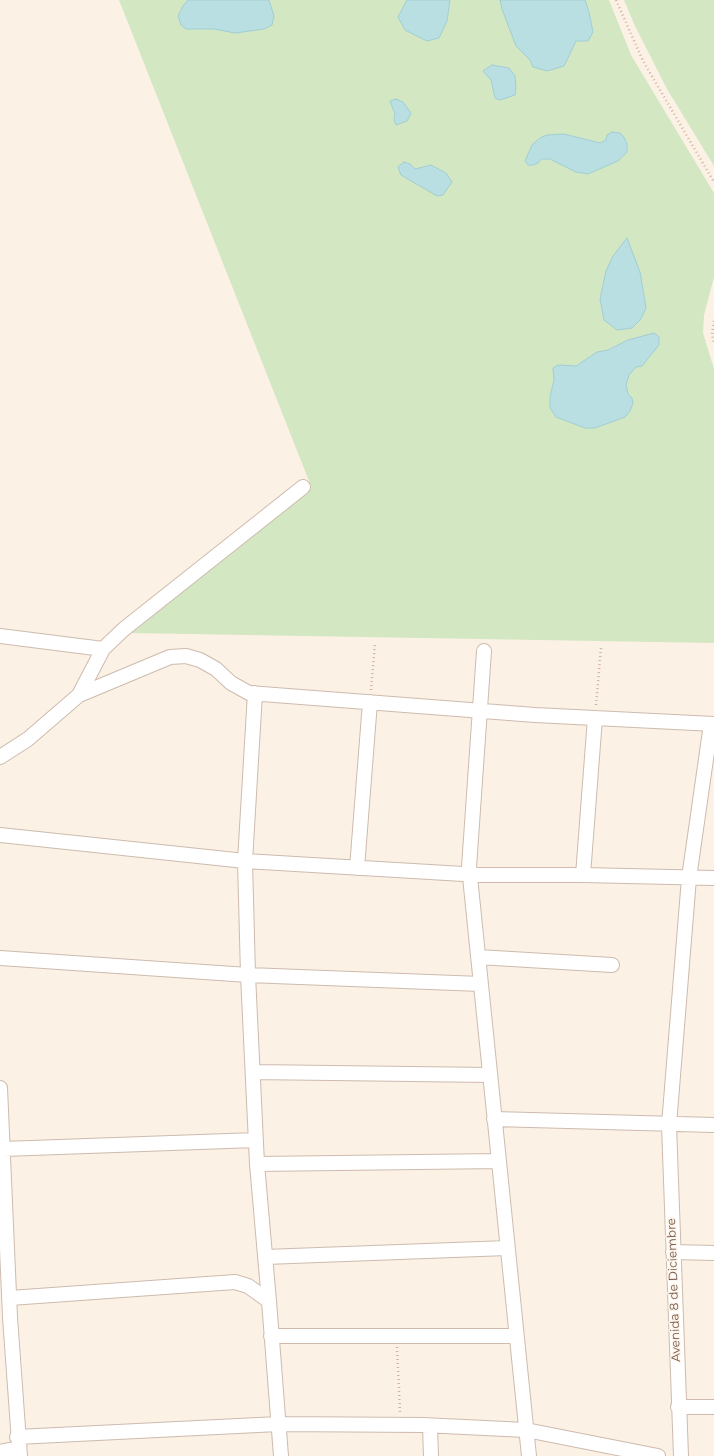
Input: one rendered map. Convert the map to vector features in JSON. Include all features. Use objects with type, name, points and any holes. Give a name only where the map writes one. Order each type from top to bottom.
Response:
[{"type":"street","points":[[79,695],[103,650],[124,628],[304,487]]},
{"type":"street","points":[[0,636],[103,650]]},
{"type":"street","points":[[484,651],[469,867],[529,1456]]},
{"type":"street","points":[[0,756],[28,739],[79,695],[170,657],[186,656],[200,660],[216,669],[231,683],[249,693],[535,716],[713,724]]},
{"type":"street","points":[[255,693],[245,861],[248,975],[257,1164],[281,1456]]},
{"type":"street","points":[[356,868],[370,702]]},
{"type":"street","points":[[583,875],[595,718]]},
{"type":"street","name":"Avenida 8 de Diciembre","points":[[680,1456],[669,1125],[689,878],[713,724]]},
{"type":"street","points":[[0,835],[245,861],[356,868],[470,874],[714,878]]},
{"type":"street","points":[[478,957],[612,964]]},
{"type":"street","points":[[0,958],[248,975],[481,984]]},
{"type":"street","points":[[253,1072],[490,1075]]},
{"type":"street","points":[[0,1088],[3,1149],[2,1180],[19,1447]]},
{"type":"street","points":[[494,1119],[669,1125],[714,1125]]},
{"type":"street","points":[[3,1149],[256,1140]]},
{"type":"street","points":[[257,1164],[499,1161]]},
{"type":"street","points":[[265,1258],[507,1248]]},
{"type":"street","points":[[673,1252],[714,1253]]},
{"type":"street","points":[[10,1298],[235,1282],[248,1286],[269,1301]]},
{"type":"street","points":[[271,1336],[516,1336]]},
{"type":"street","points":[[678,1407],[714,1407]]},
{"type":"street","points":[[0,1452],[19,1447],[278,1424],[400,1425],[526,1430],[658,1456]]},
{"type":"street","points":[[430,1426],[430,1456]]},
{"type":"path","points":[[616,0],[643,61],[714,182]]},
{"type":"path","points":[[714,321],[712,336],[714,343]]},
{"type":"path","points":[[370,702],[375,643]]},
{"type":"path","points":[[595,718],[601,648]]},
{"type":"path","points":[[396,1336],[400,1425]]},
{"type":"green space","points":[[119,0],[609,0],[631,55],[714,193],[714,277],[704,315],[703,333],[714,369],[714,643],[130,633],[311,486]]},
{"type":"green space","points":[[624,0],[714,0],[714,166],[667,89],[635,26]]},
{"type":"water","points":[[188,0],[269,0],[274,16],[272,25],[264,29],[235,33],[214,29],[186,29],[181,25],[178,16]]},
{"type":"water","points":[[407,0],[450,0],[447,21],[439,38],[427,41],[405,30],[398,17]]},
{"type":"water","points":[[500,0],[585,0],[593,32],[588,41],[576,41],[564,66],[547,71],[533,67],[530,60],[516,46]]},
{"type":"water","points":[[492,65],[509,68],[515,76],[515,95],[500,100],[495,98],[491,80],[483,71]]},
{"type":"water","points":[[396,99],[403,102],[411,113],[407,121],[396,125],[394,120],[395,114],[390,101]]},
{"type":"water","points":[[612,132],[620,133],[624,137],[627,144],[627,152],[618,161],[588,174],[576,172],[550,159],[542,159],[533,165],[528,165],[525,161],[532,145],[540,138],[547,135],[564,134],[600,143],[606,140],[607,135]]},
{"type":"water","points":[[404,162],[410,164],[415,169],[431,165],[446,173],[452,182],[443,195],[437,196],[401,175],[398,167]]},
{"type":"water","points":[[627,238],[640,272],[646,308],[641,319],[632,328],[617,330],[604,320],[600,299],[606,271],[613,256]]},
{"type":"water","points":[[654,333],[659,337],[659,345],[642,366],[636,367],[629,375],[626,385],[628,394],[632,398],[633,403],[630,411],[625,417],[595,428],[585,428],[556,417],[550,408],[550,397],[554,380],[553,368],[558,365],[576,366],[597,352],[608,350],[628,340]]}]
